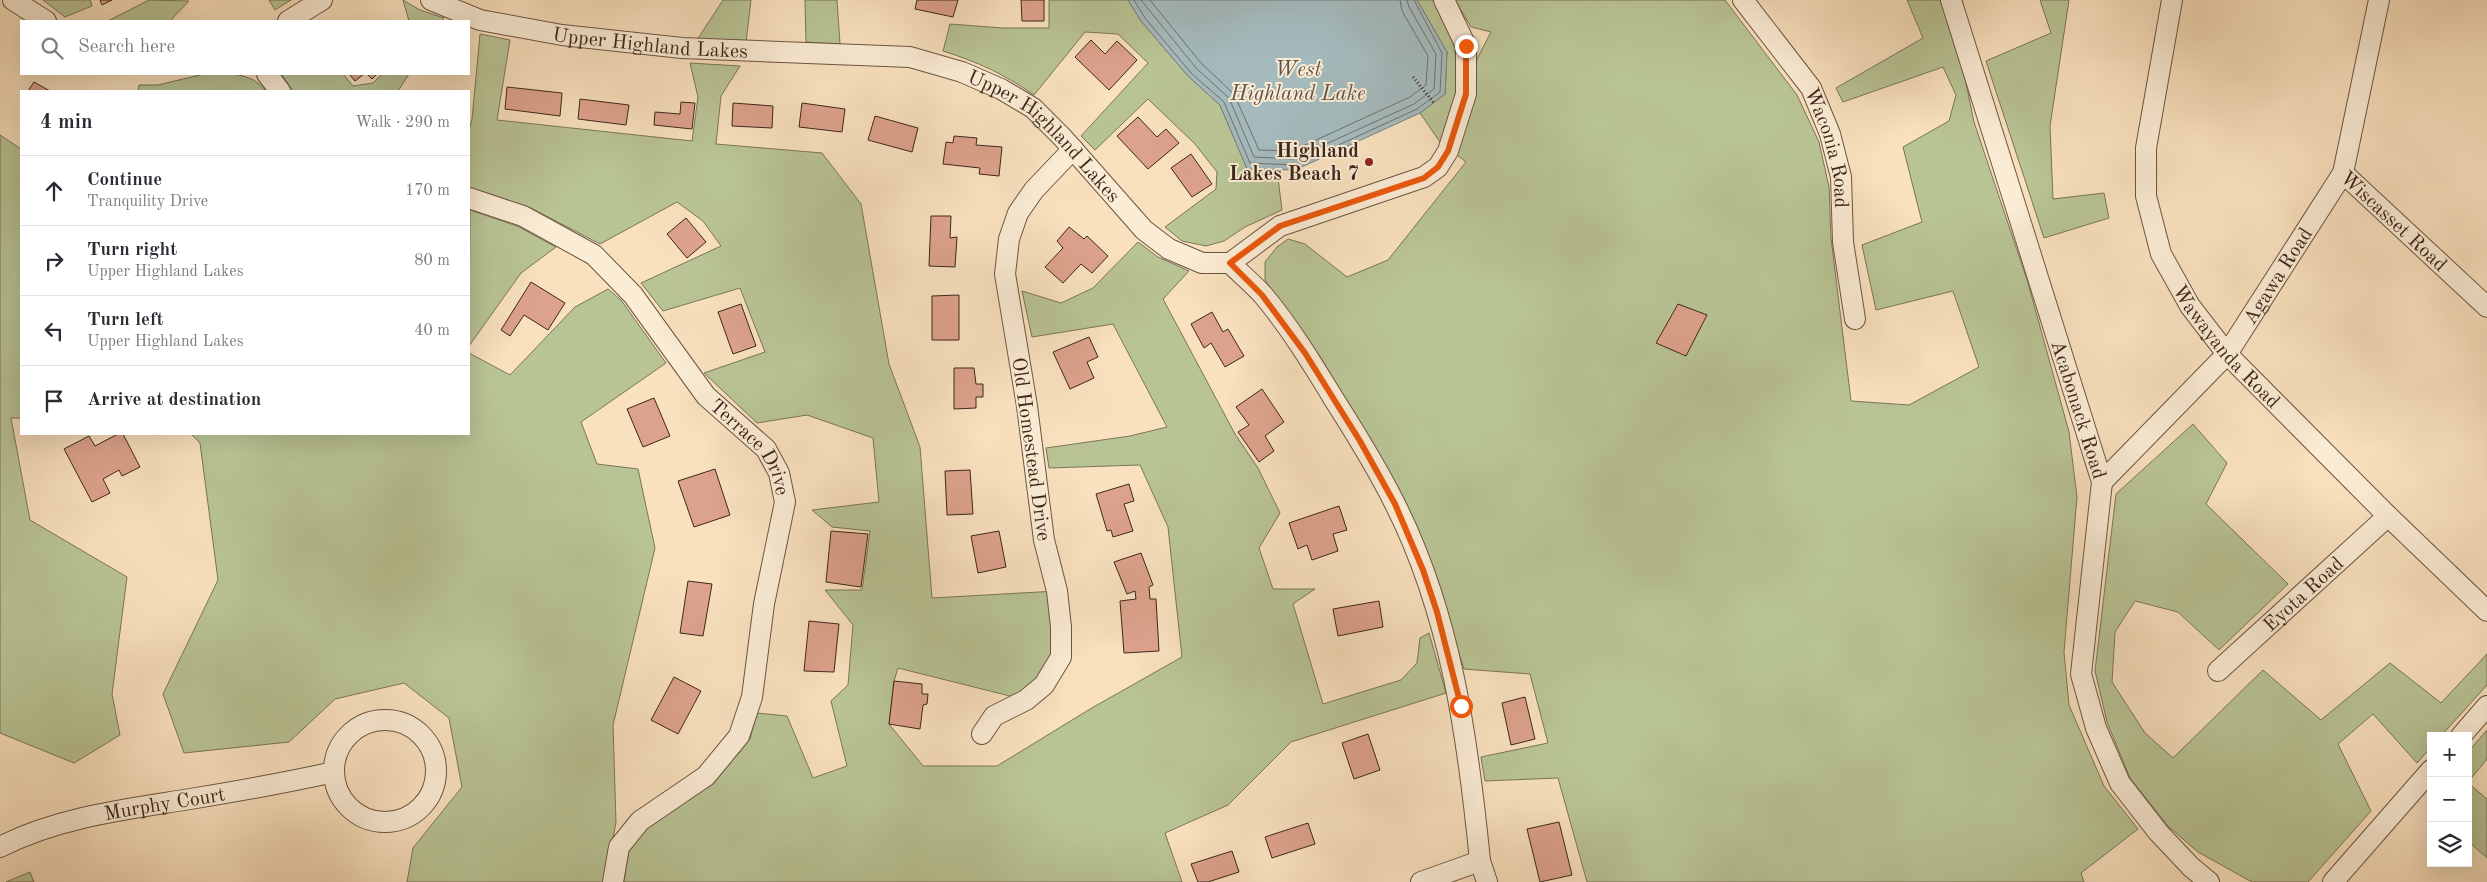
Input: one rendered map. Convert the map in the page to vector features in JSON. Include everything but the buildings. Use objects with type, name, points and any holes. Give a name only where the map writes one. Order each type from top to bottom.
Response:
[{"type":"street","points":[[13,0],[44,20]]},
{"type":"street","points":[[290,20],[322,0]]},
{"type":"street","name":"Upper Highland Lakes","points":[[431,0],[480,20],[562,35],[682,48],[910,57],[962,72],[1001,89],[1033,108],[1073,149],[1144,230],[1170,249],[1202,263],[1230,263]]},
{"type":"street","points":[[1444,0],[1466,46],[1466,94],[1448,151],[1438,167],[1424,178],[1280,226],[1230,263],[1262,295],[1331,394],[1395,504],[1423,570],[1439,620],[1461,706],[1480,861],[1487,882]]},
{"type":"street","name":"Waconia Road","points":[[1743,0],[1810,88],[1830,134],[1841,177],[1843,242],[1854,319]]},
{"type":"street","name":"Acabonack Road","points":[[1951,0],[2102,482],[2081,674],[2096,728],[2120,782],[2158,832],[2191,867],[2209,882]]},
{"type":"street","name":"Wawayanda Road","points":[[2172,0],[2146,148],[2146,196],[2161,254],[2190,306],[2228,354],[2388,516],[2487,611]]},
{"type":"street","name":"Wiscasset Road","points":[[2379,0],[2343,173],[2487,307]]},
{"type":"street","points":[[268,75],[279,90]]},
{"type":"street","name":"Old Homestead Drive","points":[[982,734],[994,716],[1026,700],[1044,685],[1062,657],[1057,591],[1044,540],[1027,406],[1005,274],[1008,239],[1018,213],[1034,190],[1073,149]]},
{"type":"street","name":"Agawa Road","points":[[2102,482],[2228,354],[2343,173]]},
{"type":"street","name":"Terrace Drive","points":[[470,198],[523,216],[594,255],[632,295],[706,396],[766,449],[779,473],[785,502],[764,604],[752,697],[739,736],[706,776],[640,821],[619,847],[612,882]]},
{"type":"street","name":"Eyota Road","points":[[2218,671],[2388,516]]},
{"type":"street","points":[[2464,732],[2487,706]]},
{"type":"street","points":[[375,720],[399,721],[416,729],[428,741],[435,758],[435,784],[428,800],[415,813],[388,822],[370,820],[354,812],[342,799],[334,772],[336,755],[345,739],[358,727],[375,720]]},
{"type":"street","name":"Murphy Court","points":[[0,847],[31,833],[125,809],[272,785],[334,772]]},
{"type":"street","points":[[2333,882],[2427,775]]},
{"type":"street","points":[[1421,882],[1480,861]]},
{"type":"path","points":[[1413,77],[1434,103]]},
{"type":"green space","points":[[43,0],[90,0],[92,6],[65,17]]},
{"type":"green space","points":[[149,0],[189,1],[171,20],[110,20]]},
{"type":"green space","points":[[269,0],[291,0],[275,10]]},
{"type":"green space","points":[[403,0],[420,10],[444,18],[443,20],[409,20]]},
{"type":"green space","points":[[723,0],[751,0],[746,42],[697,40]]},
{"type":"green space","points":[[805,0],[837,0],[840,44],[806,42]]},
{"type":"green space","points":[[1049,0],[1128,0],[1141,21],[1188,76],[1220,105],[1247,168],[1277,170],[1282,210],[1245,227],[1224,241],[1206,246],[1182,241],[1165,227],[1216,189],[1217,172],[1195,144],[1148,99],[1095,150],[1081,136],[1148,63],[1118,34],[1085,32],[1034,95],[990,69],[943,51],[950,24],[1003,28],[1049,28]]},
{"type":"green space","points":[[1417,0],[1436,0],[1458,50],[1457,93],[1442,145],[1420,113],[1445,94],[1447,52]]},
{"type":"green space","points":[[1455,0],[1725,0],[1797,95],[1819,142],[1829,187],[1831,238],[1851,401],[1909,405],[1979,367],[1953,291],[1876,310],[1862,245],[1922,222],[1903,147],[1949,121],[1956,95],[1943,67],[1843,102],[1836,88],[1923,38],[1907,0],[1942,0],[1961,58],[1974,122],[2028,283],[2069,432],[2077,497],[2064,652],[2069,705],[2104,786],[2138,829],[2081,873],[2084,882],[1587,882],[1558,778],[1485,781],[1481,757],[1548,743],[1530,674],[1464,669],[1431,565],[1404,499],[1319,355],[1284,310],[1265,280],[1265,262],[1277,247],[1288,239],[1305,244],[1347,277],[1388,260],[1466,162],[1457,155],[1474,97],[1477,59],[1491,32],[1471,27]]},
{"type":"green space","points":[[2040,0],[2069,0],[2050,126],[2053,199],[2104,193],[2109,218],[2044,238],[1986,61],[2051,33]]},
{"type":"green space","points":[[480,34],[510,40],[497,120],[692,141],[698,97],[690,63],[740,66],[721,96],[716,144],[822,153],[861,204],[889,364],[920,447],[932,598],[1057,591],[1061,657],[1026,700],[898,668],[894,681],[889,724],[923,766],[997,766],[1090,709],[1182,657],[1168,527],[1140,465],[1049,468],[1046,448],[1130,436],[1167,427],[1113,324],[1032,337],[1022,291],[1061,303],[1093,288],[1138,242],[1158,257],[1189,271],[1163,299],[1235,434],[1258,468],[1280,513],[1259,548],[1273,589],[1315,589],[1293,604],[1323,704],[1401,680],[1417,663],[1420,638],[1429,633],[1446,693],[1291,742],[1228,805],[1165,833],[1182,882],[624,882],[629,849],[648,826],[713,784],[750,739],[757,713],[787,716],[813,778],[847,766],[831,701],[848,685],[853,625],[825,590],[862,590],[870,531],[832,527],[812,510],[879,502],[873,438],[807,415],[757,423],[704,373],[765,352],[740,288],[663,311],[641,283],[721,246],[703,221],[677,202],[600,244],[531,208],[470,189],[470,126]]},
{"type":"green space","points":[[200,75],[238,75],[253,80],[265,90],[138,90],[139,85],[158,85]]},
{"type":"green space","points":[[282,75],[344,75],[353,86],[373,83],[381,75],[408,75],[399,90],[292,90]]},
{"type":"green space","points":[[0,135],[20,148],[20,418],[11,418],[30,520],[127,577],[112,694],[120,735],[74,763],[0,733]]},
{"type":"green space","points":[[470,210],[517,226],[556,247],[521,273],[470,345]]},
{"type":"green space","points":[[608,289],[621,300],[666,363],[581,422],[597,464],[638,469],[655,548],[613,725],[616,823],[604,882],[407,882],[413,848],[462,787],[449,718],[404,683],[335,699],[289,742],[184,753],[163,694],[218,580],[200,443],[192,435],[470,435],[470,354],[510,375],[575,307]]},
{"type":"green space","points":[[2193,424],[2227,463],[2206,504],[2288,584],[2219,650],[2178,612],[2135,601],[2115,632],[2112,682],[2145,733],[2173,758],[2263,670],[2321,720],[2390,663],[2441,703],[2487,654],[2487,685],[2445,732],[2427,732],[2427,752],[2417,763],[2373,714],[2338,744],[2371,811],[2308,882],[2252,882],[2198,852],[2168,826],[2130,778],[2107,722],[2095,671],[2116,494]]},
{"type":"green space","points":[[2487,730],[2487,759],[2472,777],[2472,777],[2472,747]]},
{"type":"green space","points":[[2472,786],[2487,799],[2487,858],[2472,845]]},
{"type":"green space","points":[[30,872],[34,882],[6,882]]},
{"type":"water","name":"West Highland Lake","points":[[1128,0],[1417,0],[1447,52],[1445,94],[1420,113],[1295,170],[1247,169],[1220,105],[1188,76],[1141,21]]},
{"type":"place","name":"Highland Lakes Beach 7","points":[[1369,162]]},
{"type":"route","points":[[1461,706],[1437,612],[1423,570],[1395,504],[1360,441],[1305,353],[1262,295],[1230,263],[1280,226],[1424,178],[1438,167],[1448,151],[1466,94],[1466,46]]}]
